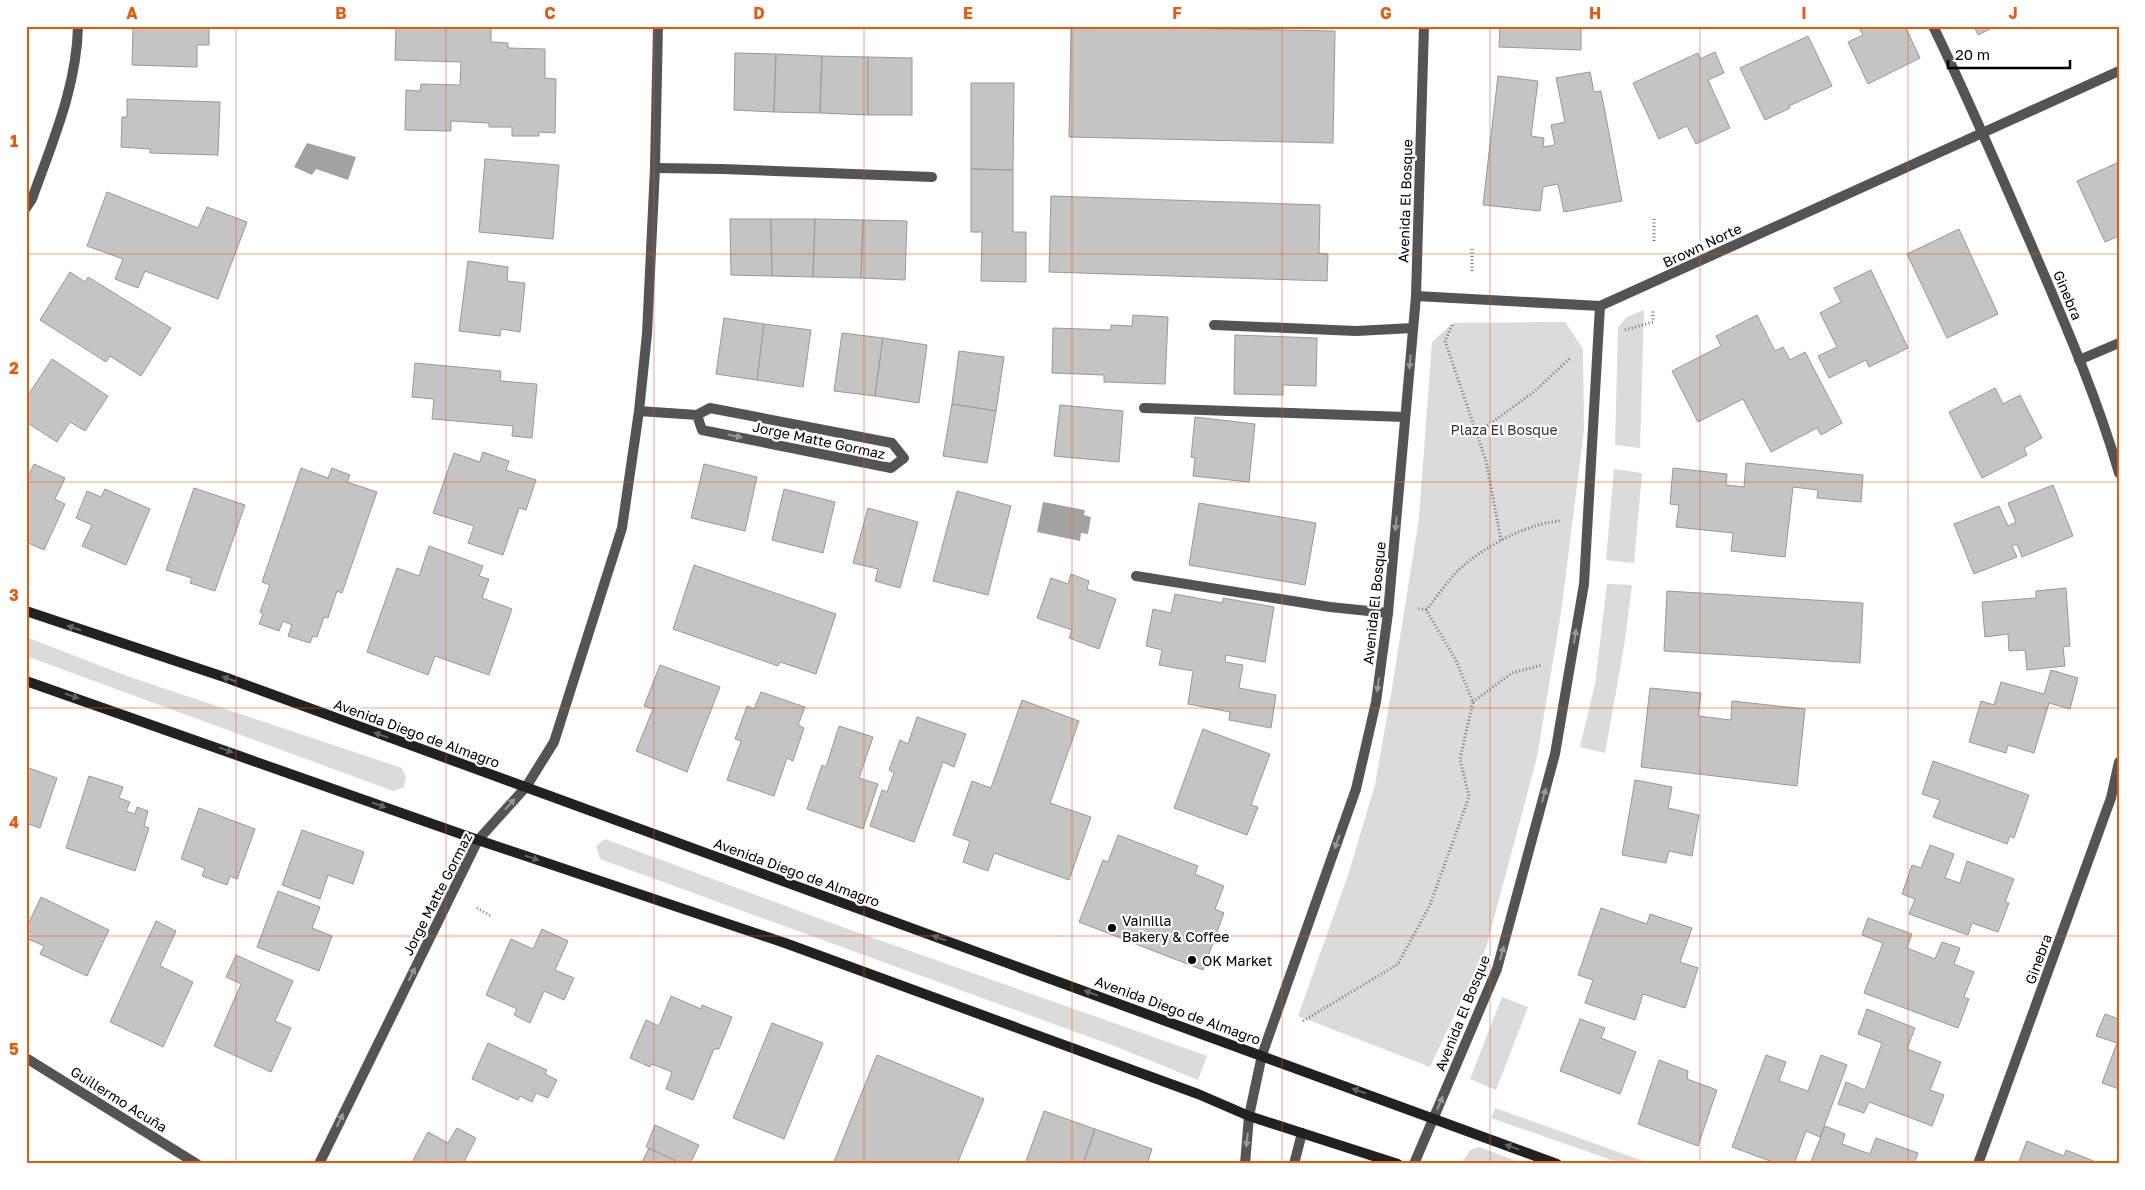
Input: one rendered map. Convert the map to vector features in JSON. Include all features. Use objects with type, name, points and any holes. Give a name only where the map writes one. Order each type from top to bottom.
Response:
[{"type":"street","points":[[26,208],[32,199],[61,120],[78,48],[78,26]]},
{"type":"street","name":"Jorge Matte Gormaz","points":[[319,1164],[478,840],[526,787],[554,742],[622,528],[640,411],[647,334],[655,168],[658,26]]},
{"type":"street","name":"Avenida El Bosque","points":[[1245,1164],[1250,1116],[1262,1055],[1356,789],[1376,702],[1388,613],[1416,296],[1424,26]]},
{"type":"street","points":[[1933,26],[1983,132]]},
{"type":"street","name":"Brown Norte","points":[[1416,296],[1600,306],[2119,71]]},
{"type":"street","name":"Ginebra","points":[[1983,132],[2080,360],[2119,473]]},
{"type":"street","points":[[655,168],[932,177]]},
{"type":"street","name":"Avenida El Bosque","points":[[1414,1164],[1498,969],[1554,754],[1584,584],[1600,306]]},
{"type":"street","points":[[1214,325],[1356,331],[1413,328]]},
{"type":"street","points":[[2080,360],[2119,343]]},
{"type":"street","name":"Jorge Matte Gormaz","points":[[640,411],[697,415],[710,408],[892,443],[904,458],[891,468],[702,430],[697,415]]},
{"type":"street","points":[[1144,408],[1405,416]]},
{"type":"street","points":[[1136,576],[1330,607],[1388,613]]},
{"type":"street","name":"Avenida Diego de Almagro","points":[[26,612],[227,678],[1557,1164]]},
{"type":"street","points":[[26,681],[478,840],[785,942],[1198,1094],[1250,1116],[1398,1164]]},
{"type":"street","name":"Ginebra","points":[[1978,1164],[2111,798],[2119,762]]},
{"type":"street","name":"Guillermo Acuña","points":[[26,1058],[197,1164]]},
{"type":"street","points":[[1294,1164],[1302,1133]]},
{"type":"path","points":[[1654,220],[1654,241]]},
{"type":"path","points":[[1472,247],[1472,274]]},
{"type":"path","points":[[1617,333],[1653,322]]},
{"type":"path","points":[[1453,323],[1445,341],[1486,461],[1501,540]]},
{"type":"path","points":[[1476,434],[1535,391],[1576,351]]},
{"type":"path","points":[[1426,610],[1463,566],[1501,540],[1545,522],[1588,520]]},
{"type":"path","points":[[1299,1023],[1398,964],[1430,905],[1469,797],[1460,759],[1473,702],[1456,660],[1426,610],[1389,601]]},
{"type":"path","points":[[1473,702],[1512,674],[1545,664],[1571,663]]},
{"type":"path","points":[[477,908],[492,916]]},
{"type":"green space","points":[[1644,310],[1640,448],[1615,445],[1618,327],[1627,317]]},
{"type":"green space","name":"Plaza El Bosque","points":[[1565,322],[1583,349],[1584,430],[1561,613],[1537,757],[1486,948],[1430,1067],[1298,1016],[1348,875],[1375,785],[1419,518],[1432,342],[1453,323]]},
{"type":"green space","points":[[1614,469],[1642,473],[1634,563],[1606,560]]},
{"type":"green space","points":[[1607,584],[1632,585],[1624,647],[1605,753],[1580,747],[1595,684]]},
{"type":"green space","points":[[26,637],[127,676],[402,768],[406,777],[404,787],[393,791],[26,656]]},
{"type":"green space","points":[[605,839],[837,925],[1207,1056],[1198,1080],[1117,1047],[600,859],[596,846]]},
{"type":"green space","points":[[1502,997],[1528,1007],[1496,1090],[1470,1079]]},
{"type":"green space","points":[[1495,1108],[1652,1164],[1623,1164],[1491,1118]]},
{"type":"green space","points":[[1479,1147],[1524,1164],[1466,1164],[1464,1160],[1470,1150]]},
{"type":"shaded area","points":[[307,143],[356,157],[348,180],[316,169],[312,175],[294,167]]},
{"type":"shaded area","points":[[1043,502],[1085,510],[1084,515],[1091,517],[1088,534],[1081,533],[1080,541],[1037,532]]},
{"type":"building","points":[[128,26],[209,26],[209,45],[197,45],[197,67],[132,65],[133,28]]},
{"type":"building","points":[[396,26],[491,28],[491,42],[508,43],[508,48],[545,49],[545,78],[556,79],[555,133],[539,132],[539,136],[512,136],[512,127],[489,127],[489,123],[451,121],[451,131],[405,130],[406,90],[420,91],[421,84],[460,85],[461,62],[395,60]]},
{"type":"building","points":[[1071,26],[1335,31],[1333,143],[1069,137]]},
{"type":"building","points":[[1500,26],[1581,26],[1581,50],[1499,47]]},
{"type":"building","points":[[1858,26],[1905,26],[1920,58],[1868,84],[1848,42],[1863,35]]},
{"type":"building","points":[[1974,26],[1996,26],[1978,35]]},
{"type":"building","points":[[1808,36],[1832,86],[1789,106],[1790,108],[1765,120],[1740,68]]},
{"type":"building","points":[[1715,52],[1724,73],[1708,80],[1730,128],[1696,144],[1687,126],[1659,139],[1633,83],[1698,53],[1700,59]]},
{"type":"building","points":[[735,53],[776,54],[774,112],[734,110]]},
{"type":"building","points":[[776,54],[822,56],[820,113],[774,112]]},
{"type":"building","points":[[822,56],[868,57],[868,115],[820,113]]},
{"type":"building","points":[[868,57],[912,58],[912,115],[868,115]]},
{"type":"building","points":[[1590,72],[1594,92],[1601,91],[1622,201],[1564,212],[1558,184],[1543,187],[1540,211],[1483,205],[1498,76],[1538,81],[1531,136],[1544,138],[1543,147],[1555,145],[1551,125],[1565,122],[1556,78]]},
{"type":"building","points":[[971,83],[1014,83],[1013,170],[971,169]]},
{"type":"building","points":[[127,99],[220,102],[218,155],[150,153],[150,149],[121,147],[122,117],[127,117]]},
{"type":"building","points":[[485,159],[559,165],[553,239],[479,232]]},
{"type":"building","points":[[2119,162],[2119,236],[2105,242],[2077,181]]},
{"type":"building","points":[[971,169],[1013,170],[1013,232],[1026,232],[1026,282],[981,281],[982,232],[971,232]]},
{"type":"building","points":[[107,192],[198,228],[207,207],[247,222],[218,299],[145,271],[138,288],[115,279],[123,259],[87,246]]},
{"type":"building","points":[[1051,196],[1320,205],[1319,253],[1328,254],[1327,281],[1049,272]]},
{"type":"building","points":[[730,219],[771,219],[772,276],[731,275]]},
{"type":"building","points":[[771,219],[815,219],[813,277],[772,276]]},
{"type":"building","points":[[815,219],[863,220],[861,278],[813,277]]},
{"type":"building","points":[[863,220],[907,221],[905,280],[861,278]]},
{"type":"building","points":[[1959,229],[1998,314],[1947,338],[1907,254]]},
{"type":"building","points":[[468,261],[508,267],[507,281],[525,283],[520,332],[501,329],[500,336],[459,331]]},
{"type":"building","points":[[1871,270],[1908,348],[1869,367],[1866,360],[1829,378],[1818,356],[1837,347],[1820,313],[1841,302],[1834,288]]},
{"type":"building","points":[[70,272],[85,282],[88,277],[171,328],[141,376],[110,356],[106,362],[40,320]]},
{"type":"building","points":[[1133,315],[1168,317],[1165,384],[1104,382],[1104,375],[1052,373],[1053,328],[1111,330],[1111,325],[1132,326]]},
{"type":"building","points":[[1757,315],[1775,351],[1783,347],[1790,360],[1805,352],[1842,423],[1821,435],[1817,428],[1771,452],[1743,399],[1698,422],[1672,371],[1721,346],[1716,336]]},
{"type":"building","points":[[724,318],[764,324],[757,380],[716,374]]},
{"type":"building","points":[[764,324],[811,330],[803,387],[757,380]]},
{"type":"building","points":[[842,333],[883,338],[875,396],[834,391]]},
{"type":"building","points":[[1235,335],[1317,338],[1316,386],[1283,385],[1283,395],[1234,394]]},
{"type":"building","points":[[883,338],[927,345],[919,403],[875,396]]},
{"type":"building","points":[[959,351],[1004,357],[996,411],[952,404]]},
{"type":"building","points":[[52,359],[108,396],[85,431],[70,422],[57,442],[26,422],[26,398]]},
{"type":"building","points":[[415,363],[501,371],[500,381],[537,384],[532,438],[512,436],[513,426],[432,419],[434,399],[412,397]]},
{"type":"building","points":[[1995,388],[2003,404],[2020,395],[2042,438],[2024,448],[2027,455],[1982,478],[1949,412]]},
{"type":"building","points":[[952,404],[996,411],[987,463],[943,456]]},
{"type":"building","points":[[1060,405],[1123,411],[1119,462],[1054,456]]},
{"type":"building","points":[[1195,417],[1255,424],[1249,482],[1193,476],[1195,458],[1191,457]]},
{"type":"building","points":[[483,452],[509,461],[506,470],[536,480],[526,510],[519,508],[503,555],[468,543],[474,526],[433,513],[454,453],[480,462]]},
{"type":"building","points":[[1746,463],[1863,475],[1861,502],[1817,498],[1818,490],[1793,487],[1785,557],[1731,551],[1733,533],[1676,527],[1679,505],[1670,504],[1673,468],[1727,474],[1726,485],[1744,487]]},
{"type":"building","points":[[34,464],[65,478],[55,499],[65,504],[44,550],[26,542],[26,481]]},
{"type":"building","points":[[704,464],[757,477],[745,531],[691,518]]},
{"type":"building","points":[[301,468],[328,478],[332,468],[350,475],[347,482],[377,492],[342,593],[337,591],[328,618],[324,617],[317,637],[313,636],[310,643],[288,636],[292,625],[283,621],[279,631],[259,624],[263,614],[260,612],[270,585],[262,582]]},
{"type":"building","points":[[2053,485],[2073,536],[2022,557],[2017,544],[2012,546],[2017,557],[1974,574],[1954,524],[1999,506],[2008,526],[2016,522],[2008,503]]},
{"type":"building","points":[[194,488],[245,505],[215,591],[190,583],[192,578],[166,570]]},
{"type":"building","points":[[105,489],[150,509],[126,565],[82,546],[92,525],[76,518],[87,491],[101,497]]},
{"type":"building","points":[[784,489],[835,502],[823,553],[772,540]]},
{"type":"building","points":[[957,491],[1011,506],[988,595],[933,581]]},
{"type":"building","points":[[1199,503],[1316,523],[1305,585],[1189,565]]},
{"type":"building","points":[[868,508],[918,522],[900,588],[875,581],[878,569],[853,563]]},
{"type":"building","points":[[429,546],[483,566],[479,576],[489,579],[482,598],[512,609],[489,675],[435,656],[428,675],[367,652],[397,568],[419,576]]},
{"type":"building","points":[[694,565],[836,614],[816,674],[780,662],[778,666],[673,629]]},
{"type":"building","points":[[1071,574],[1089,581],[1087,589],[1116,599],[1099,649],[1069,638],[1072,630],[1037,618],[1051,578],[1068,584]]},
{"type":"building","points":[[2066,588],[2070,646],[2063,647],[2065,666],[2027,670],[2025,650],[2009,651],[2008,634],[1985,637],[1982,602],[2036,598],[2036,591]]},
{"type":"building","points":[[1667,591],[1863,603],[1860,663],[1664,651]]},
{"type":"building","points":[[1175,594],[1223,603],[1223,598],[1274,607],[1265,662],[1226,655],[1225,662],[1243,665],[1239,688],[1276,695],[1271,728],[1229,720],[1230,712],[1188,704],[1193,671],[1159,665],[1162,650],[1146,646],[1153,609],[1171,613]]},
{"type":"building","points":[[660,665],[720,687],[687,772],[636,751],[653,709],[644,706]]},
{"type":"building","points":[[2051,670],[2078,678],[2070,709],[2049,703],[2034,753],[2008,745],[2006,753],[1969,742],[1981,701],[1994,705],[2001,682],[2044,694]]},
{"type":"building","points":[[1650,688],[1701,693],[1698,716],[1731,720],[1732,701],[1805,709],[1797,786],[1641,767]]},
{"type":"building","points":[[761,692],[805,707],[798,725],[804,728],[793,761],[787,758],[774,796],[727,780],[741,741],[735,739],[747,706],[754,709]]},
{"type":"building","points":[[1022,700],[1079,721],[1050,803],[1091,817],[1069,880],[994,853],[988,871],[963,862],[970,841],[953,835],[972,781],[991,788]]},
{"type":"building","points":[[917,717],[966,734],[954,767],[943,762],[914,842],[870,826],[882,790],[887,792],[894,773],[889,770],[900,740],[908,744]]},
{"type":"building","points":[[839,726],[873,737],[859,778],[878,784],[863,829],[807,809],[822,765],[826,767]]},
{"type":"building","points":[[1203,729],[1270,754],[1251,805],[1258,807],[1247,835],[1174,808]]},
{"type":"building","points":[[1933,761],[2029,795],[2014,838],[2010,836],[2007,844],[1933,817],[1940,800],[1922,794]]},
{"type":"building","points":[[26,767],[57,778],[40,828],[26,823]]},
{"type":"building","points":[[89,776],[123,787],[119,798],[130,802],[126,811],[135,814],[137,807],[148,811],[144,826],[149,828],[135,871],[66,848]]},
{"type":"building","points":[[1635,780],[1672,787],[1668,808],[1699,815],[1692,856],[1669,851],[1666,863],[1622,855]]},
{"type":"building","points":[[199,808],[255,829],[237,879],[230,876],[227,885],[202,876],[205,868],[181,859]]},
{"type":"building","points":[[302,830],[364,852],[353,884],[328,875],[320,899],[282,885]]},
{"type":"building","points":[[1118,835],[1198,866],[1195,874],[1224,886],[1215,909],[1224,913],[1203,970],[1079,922],[1103,860],[1108,862]]},
{"type":"building","points":[[1930,845],[1954,854],[1945,878],[1960,883],[1967,861],[2014,879],[2005,902],[2009,903],[1998,932],[1972,923],[1968,935],[1909,914],[1915,899],[1902,894],[1912,865],[1921,868]]},
{"type":"building","points":[[278,891],[320,907],[312,928],[332,936],[319,971],[257,947]]},
{"type":"building","points":[[41,897],[109,930],[87,976],[40,954],[44,946],[26,938],[26,929]]},
{"type":"building","points":[[1601,908],[1647,924],[1650,914],[1692,928],[1680,962],[1698,968],[1685,1008],[1643,994],[1635,1020],[1585,1003],[1593,980],[1578,975]]},
{"type":"building","points":[[1868,918],[1912,934],[1907,948],[1935,959],[1942,942],[1960,948],[1954,964],[1974,972],[1964,997],[1969,999],[1958,1028],[1864,993],[1883,943],[1862,935]]},
{"type":"building","points":[[156,921],[176,931],[160,966],[193,982],[163,1047],[110,1022]]},
{"type":"building","points":[[542,929],[568,941],[555,970],[574,978],[564,1000],[544,991],[530,1023],[514,1015],[517,1009],[486,995],[511,939],[533,949]]},
{"type":"building","points":[[236,955],[293,981],[275,1021],[291,1028],[271,1072],[214,1046],[241,984],[226,977]]},
{"type":"building","points":[[671,996],[701,1009],[702,1005],[732,1017],[719,1049],[714,1049],[693,1100],[666,1089],[672,1072],[652,1064],[650,1067],[630,1058],[646,1020],[659,1026]]},
{"type":"building","points":[[1867,1009],[1915,1028],[1907,1049],[1941,1062],[1930,1090],[1944,1095],[1932,1126],[1869,1102],[1864,1113],[1838,1104],[1846,1082],[1865,1090],[1882,1043],[1858,1034]]},
{"type":"building","points":[[2105,1014],[2119,1019],[2119,1089],[2102,1083],[2117,1043],[2096,1036]]},
{"type":"building","points":[[1580,1019],[1605,1028],[1601,1038],[1636,1052],[1620,1094],[1560,1071]]},
{"type":"building","points":[[772,1023],[823,1043],[784,1139],[733,1118]]},
{"type":"building","points":[[488,1043],[547,1070],[545,1074],[557,1080],[548,1098],[536,1093],[532,1102],[520,1096],[518,1100],[472,1079]]},
{"type":"building","points":[[877,1055],[984,1099],[957,1164],[833,1164]]},
{"type":"building","points":[[1766,1055],[1786,1062],[1779,1081],[1808,1091],[1821,1055],[1847,1065],[1820,1137],[1806,1131],[1794,1164],[1778,1164],[1732,1147]]},
{"type":"building","points":[[1659,1060],[1688,1071],[1687,1079],[1717,1090],[1698,1146],[1638,1124]]},
{"type":"building","points":[[1044,1111],[1095,1129],[1083,1164],[1069,1161],[1068,1164],[1025,1164]]},
{"type":"building","points":[[655,1125],[699,1145],[690,1164],[682,1164],[646,1147]]},
{"type":"building","points":[[1825,1126],[1845,1134],[1842,1144],[1870,1154],[1876,1138],[1918,1153],[1914,1164],[1810,1164]]},
{"type":"building","points":[[457,1128],[476,1138],[463,1164],[411,1164],[428,1132],[448,1143]]},
{"type":"building","points":[[1095,1129],[1152,1149],[1147,1164],[1083,1164]]},
{"type":"building","points":[[2027,1141],[2064,1156],[2066,1150],[2101,1164],[2018,1164]]},
{"type":"building","points":[[649,1148],[682,1164],[641,1164]]},
{"type":"place","name":"Vainilla Bakery & Coffee","points":[[1112,928]]},
{"type":"place","name":"OK Market","points":[[1192,960]]}]
